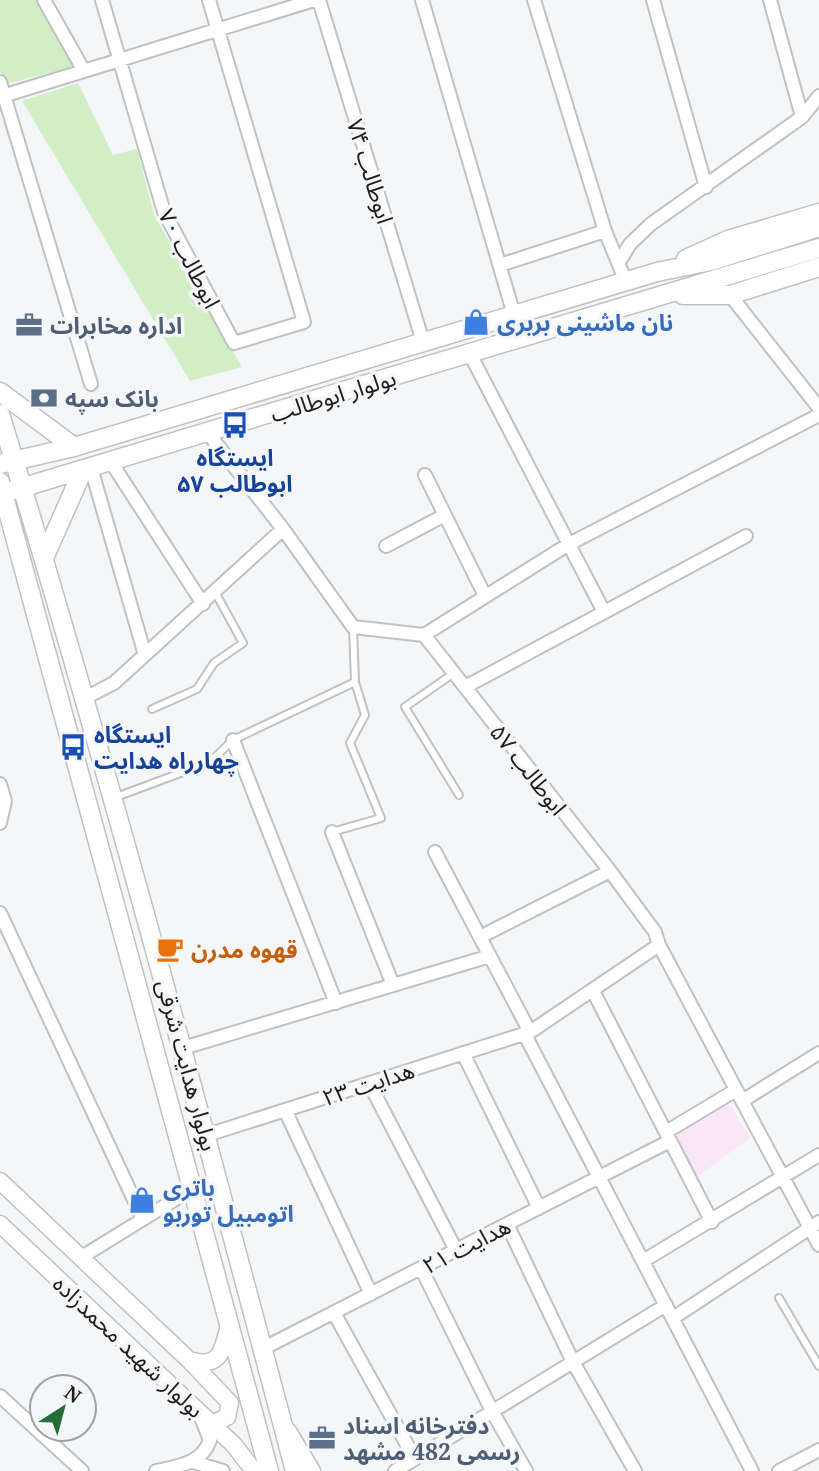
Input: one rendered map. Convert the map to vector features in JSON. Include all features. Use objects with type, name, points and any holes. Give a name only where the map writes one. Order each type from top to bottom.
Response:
[{"type":"main road","points":[[657,272],[727,240],[819,213]]},
{"type":"main road","points":[[657,272],[711,261],[819,227]]},
{"type":"main road","name":"بولوار ابوطالب","points":[[1,489],[23,488],[111,462],[819,247]]},
{"type":"main road","points":[[666,295],[730,295],[819,267]]},
{"type":"main road","name":"بولوار ابوطالب","points":[[7,462],[74,447],[657,272]]},
{"type":"main road","points":[[274,413],[264,412],[259,407],[260,400],[265,395],[292,387],[297,380]]},
{"type":"main road","points":[[0,392],[74,447]]},
{"type":"main road","name":"بولوار هدایت شرقی","points":[[0,414],[7,462],[23,488],[115,801],[207,1135],[295,1471]]},
{"type":"main road","points":[[44,558],[87,469]]},
{"type":"main road","name":"بولوار هدایت شرقی","points":[[1,489],[269,1471]]},
{"type":"main road","points":[[0,536],[18,547]]},
{"type":"main road","points":[[90,811],[115,801]]},
{"type":"street","points":[[44,0],[84,71]]},
{"type":"street","points":[[102,0],[120,60]]},
{"type":"street","points":[[209,0],[218,30]]},
{"type":"street","points":[[6,95],[316,0]]},
{"type":"street","name":"ابوطالب ۷۴","points":[[316,0],[424,342]]},
{"type":"street","points":[[422,0],[514,315]]},
{"type":"street","points":[[534,0],[605,231],[626,282]]},
{"type":"street","points":[[653,0],[706,187]]},
{"type":"street","points":[[769,0],[802,117]]},
{"type":"street","name":"ابوطالب ۷۰","points":[[120,60],[164,212],[234,343],[304,322],[218,30]]},
{"type":"street","points":[[0,82],[92,384]]},
{"type":"street","points":[[619,262],[630,244],[651,224],[802,117],[819,96]]},
{"type":"street","points":[[500,265],[605,231]]},
{"type":"street","points":[[730,295],[819,408]]},
{"type":"street","points":[[470,355],[603,610]]},
{"type":"street","points":[[208,433],[283,529],[353,626],[424,635],[569,544],[819,415]]},
{"type":"street","points":[[111,462],[203,604]]},
{"type":"street","points":[[87,469],[145,655]]},
{"type":"street","points":[[425,475],[485,596]]},
{"type":"street","points":[[386,546],[445,515]]},
{"type":"street","points":[[85,698],[114,683],[283,529]]},
{"type":"street","points":[[465,687],[603,610],[746,536]]},
{"type":"street","name":"ابوطالب ۵۷","points":[[424,635],[655,932],[659,945],[739,1096],[784,1178],[814,1224],[819,1245]]},
{"type":"street","points":[[233,740],[336,1003]]},
{"type":"street","points":[[0,784],[5,801],[1,822]]},
{"type":"street","points":[[332,832],[393,985]]},
{"type":"street","points":[[436,852],[752,1471]]},
{"type":"street","points":[[480,937],[610,872]]},
{"type":"street","points":[[0,913],[143,1219]]},
{"type":"street","name":"هدایت ۲۳","points":[[207,1135],[527,1032],[659,945]]},
{"type":"street","points":[[183,1048],[490,956]]},
{"type":"street","points":[[593,990],[712,1222]]},
{"type":"street","points":[[463,1053],[539,1208]]},
{"type":"street","name":"هدایت ۲۱","points":[[262,1349],[600,1177],[739,1096],[819,1054]]},
{"type":"street","points":[[369,1083],[456,1250]]},
{"type":"street","points":[[285,1110],[371,1294]]},
{"type":"street","points":[[643,1261],[712,1222],[819,1155]]},
{"type":"street","name":"بولوار شهید محمدزاده","points":[[0,1181],[189,1360],[205,1364],[214,1361],[222,1351],[229,1326]]},
{"type":"street","points":[[80,1258],[192,1189]]},
{"type":"street","name":"بولوار شهید محمدزاده","points":[[0,1224],[234,1446],[254,1471]]},
{"type":"street","points":[[507,1224],[573,1362],[635,1471]]},
{"type":"street","points":[[673,1318],[814,1224]]},
{"type":"street","points":[[421,1268],[492,1412],[526,1471]]},
{"type":"street","points":[[395,1471],[666,1305]]},
{"type":"street","points":[[334,1312],[415,1459]]},
{"type":"street","points":[[189,1360],[228,1398],[230,1408],[227,1417],[211,1424]]},
{"type":"street","points":[[0,1396],[82,1471]]},
{"type":"street","points":[[156,1471],[193,1462],[207,1449],[211,1440],[198,1411]]},
{"type":"street","points":[[280,1417],[312,1471]]},
{"type":"street","points":[[779,1471],[797,1467],[819,1450]]},
{"type":"street","points":[[193,1462],[223,1471]]},
{"type":"lane","points":[[152,709],[197,689],[214,663],[243,643],[215,592]]},
{"type":"lane","points":[[332,832],[381,818],[350,743],[365,715],[355,682],[353,626]]},
{"type":"lane","points":[[454,673],[405,708],[459,795]]},
{"type":"lane","points":[[115,801],[210,762],[233,740],[355,682]]},
{"type":"lane","points":[[779,1298],[819,1366]]},
{"type":"shaded area","points":[[726,1099],[750,1138],[695,1178],[673,1132]]},
{"type":"green space","points":[[0,0],[38,0],[76,66],[6,84],[0,71]]},
{"type":"green space","points":[[78,83],[113,155],[137,149],[154,215],[242,367],[190,381],[22,101]]},
{"type":"place","name":"نان ماشینی بربری","points":[[476,322]]},
{"type":"place","name":"اداره مخابرات","points":[[29,325]]},
{"type":"place","name":"بانک سپه","points":[[44,398]]},
{"type":"place","name":"ایستگاه ابوطالب ۵۷","points":[[235,425]]},
{"type":"place","name":"ایستگاه چهارراه هدایت","points":[[73,747]]},
{"type":"place","name":"قهوه مدرن","points":[[170,949]]},
{"type":"place","name":"باتری اتومبیل توربو","points":[[142,1200]]},
{"type":"place","name":"دفترخانه اسناد رسمی 482 مشهد","points":[[322,1438]]}]
